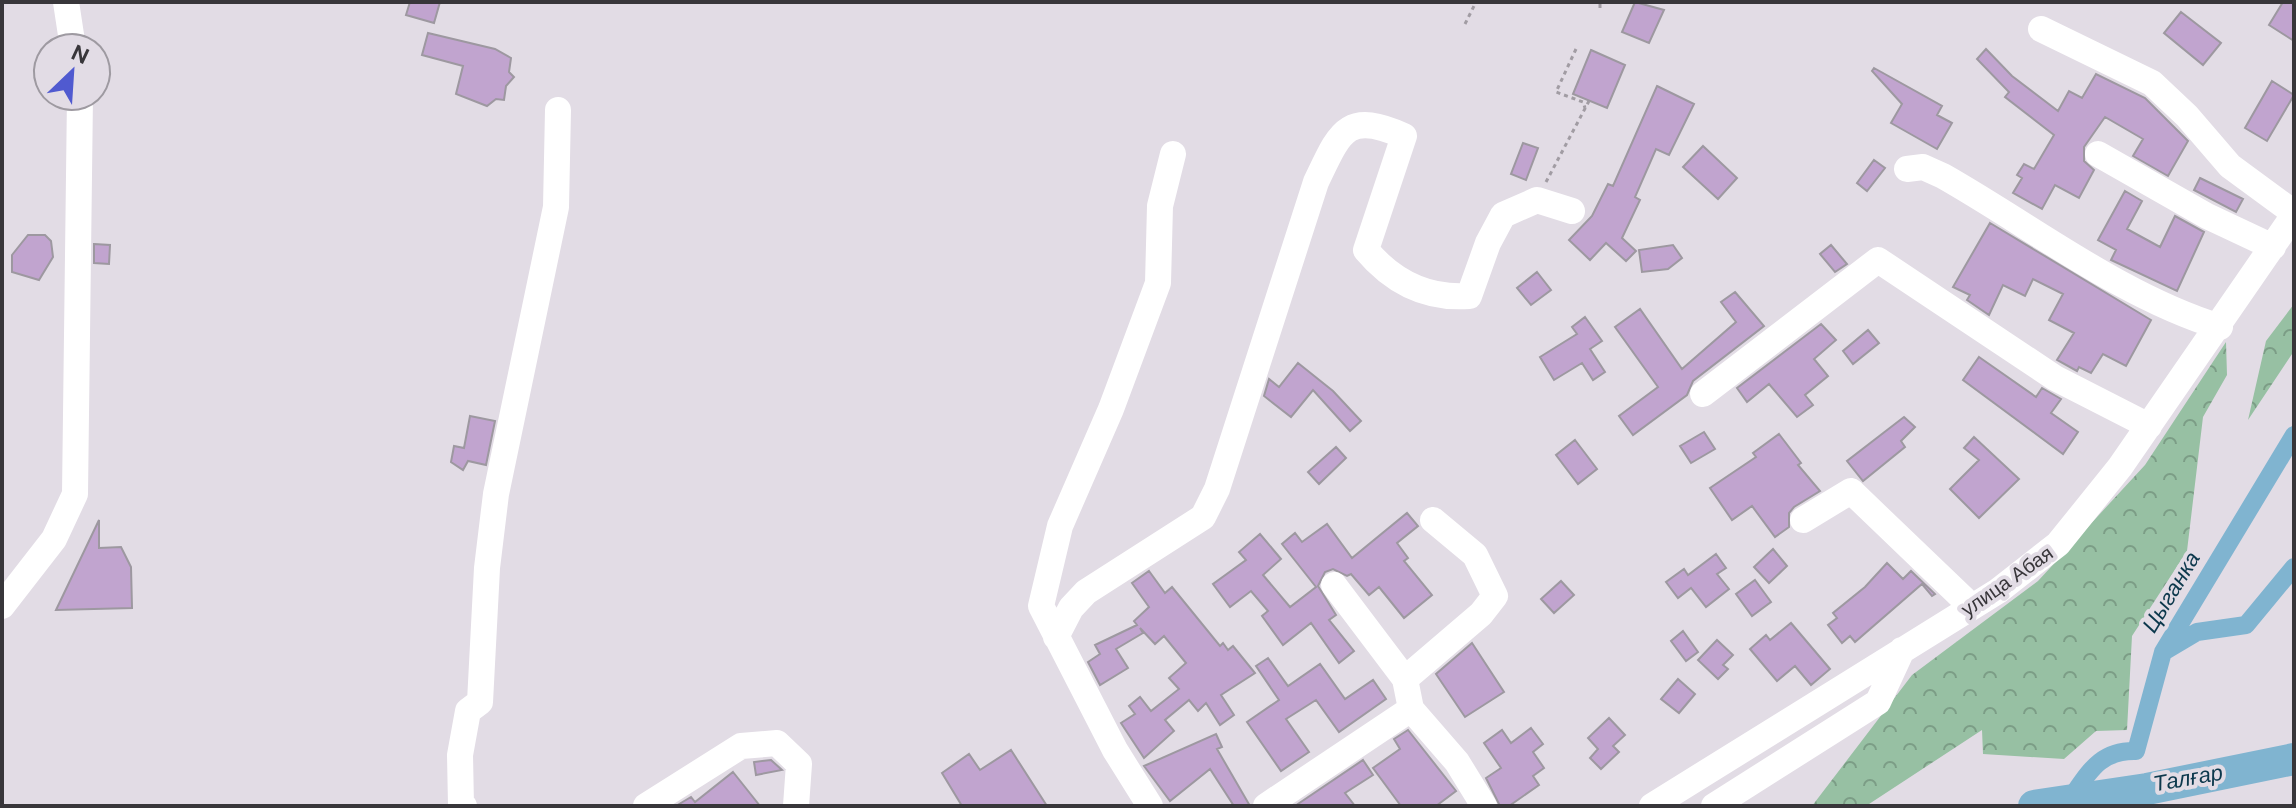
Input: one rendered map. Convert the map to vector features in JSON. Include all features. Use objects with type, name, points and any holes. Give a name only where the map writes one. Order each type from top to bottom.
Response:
[{"type":"street","points":[[66,2],[71,32]]},
{"type":"street","points":[[2041,29],[2152,83],[2230,166],[2294,214]]},
{"type":"street","points":[[464,806],[461,805],[460,755],[468,711],[480,702],[487,568],[496,494],[556,207],[558,110]]},
{"type":"street","points":[[2,606],[54,539],[75,494],[80,112]]},
{"type":"street","points":[[1056,637],[1071,608],[1086,592],[1203,517],[1217,489],[1316,182],[1339,134],[1357,123],[1380,126],[1404,136],[1366,250],[1385,273],[1441,298],[1469,296],[1488,243],[1503,215],[1537,200],[1572,211]]},
{"type":"street","points":[[1150,806],[1115,750],[1041,606],[1060,526],[1111,409],[1158,283],[1160,206],[1173,154]]},
{"type":"street","points":[[2098,154],[2207,216],[2273,247]]},
{"type":"street","points":[[1907,169],[1923,167],[1943,176],[2168,307],[2220,327]]},
{"type":"street","name":"улица Абая","points":[[1652,806],[1972,607],[2058,544],[2220,327],[2294,214]]},
{"type":"street","points":[[1703,394],[1878,260],[2055,378],[2149,426]]},
{"type":"street","points":[[1803,520],[1851,491],[1972,607]]},
{"type":"street","points":[[1405,679],[1481,614],[1495,596],[1475,555],[1433,520]]},
{"type":"street","points":[[1334,585],[1405,679],[1411,709],[1457,762],[1484,806]]},
{"type":"street","points":[[1714,806],[1878,702],[1902,650]]},
{"type":"street","points":[[1266,806],[1411,709]]},
{"type":"street","points":[[646,806],[741,746],[777,743],[799,764],[796,806]]},
{"type":"path","points":[[1465,24],[1476,2]]},
{"type":"path","points":[[1600,2],[1600,8]]},
{"type":"path","points":[[1576,49],[1556,92],[1583,102],[1585,108]]},
{"type":"path","points":[[1543,187],[1589,101]]},
{"type":"green space","points":[[2294,304],[2294,351],[2248,420],[2266,341]]},
{"type":"green space","points":[[2226,342],[2227,375],[2203,417],[2187,551],[2132,636],[2127,730],[2096,731],[2064,759],[1983,754],[1982,730],[1866,806],[1812,806],[1912,675],[2038,581],[2145,465]]},
{"type":"building","points":[[410,2],[440,2],[434,23],[406,15]]},
{"type":"building","points":[[1635,2],[1664,10],[1649,43],[1622,32]]},
{"type":"building","points":[[2283,2],[2294,2],[2294,41],[2269,25]]},
{"type":"building","points":[[2181,12],[2221,43],[2203,65],[2164,33]]},
{"type":"building","points":[[428,33],[495,49],[511,58],[509,72],[514,77],[506,86],[504,100],[496,99],[487,106],[456,94],[463,66],[422,55]]},
{"type":"building","points":[[1986,49],[2012,76],[2058,111],[2069,91],[2082,98],[2096,74],[2145,98],[2188,141],[2168,176],[2133,156],[2143,139],[2105,117],[2084,147],[2084,161],[2094,170],[2079,198],[2055,185],[2042,209],[2013,193],[2022,178],[2017,175],[2024,164],[2034,169],[2054,135],[2005,97],[2009,92],[1977,59]]},
{"type":"building","points":[[1591,50],[1625,65],[1607,108],[1573,94]]},
{"type":"building","points":[[1874,68],[1942,106],[1937,115],[1952,123],[1937,149],[1891,123],[1902,104],[1872,71]]},
{"type":"building","points":[[2272,81],[2294,95],[2267,141],[2245,128]]},
{"type":"building","points":[[1657,86],[1694,104],[1669,155],[1656,149],[1635,197],[1640,200],[1622,238],[1636,251],[1626,261],[1606,243],[1590,260],[1569,240],[1592,216],[1608,184],[1613,186]]},
{"type":"building","points":[[1523,143],[1538,148],[1526,180],[1511,174]]},
{"type":"building","points":[[1703,146],[1737,178],[1718,199],[1683,167]]},
{"type":"building","points":[[1874,160],[1885,168],[1867,191],[1857,183]]},
{"type":"building","points":[[2200,178],[2243,199],[2236,212],[2194,190]]},
{"type":"building","points":[[2125,191],[2142,201],[2127,229],[2160,247],[2175,216],[2204,232],[2177,291],[2111,260],[2116,250],[2098,240]]},
{"type":"building","points":[[1990,223],[2151,320],[2126,366],[2103,354],[2091,373],[2079,367],[2077,371],[2057,360],[2074,333],[2049,320],[2063,294],[2033,279],[2025,296],[2003,285],[1989,315],[1967,300],[1970,295],[1953,287]]},
{"type":"building","points":[[28,235],[45,235],[51,241],[53,257],[39,280],[12,272],[12,255]]},
{"type":"building","points":[[94,244],[110,245],[109,264],[94,263]]},
{"type":"building","points":[[1673,245],[1682,258],[1668,269],[1642,272],[1639,250]]},
{"type":"building","points":[[1831,245],[1847,264],[1835,272],[1820,254]]},
{"type":"building","points":[[1537,272],[1551,290],[1531,305],[1517,288]]},
{"type":"building","points":[[1735,292],[1764,326],[1693,381],[1687,395],[1633,435],[1619,416],[1658,387],[1615,327],[1640,309],[1682,369],[1736,322],[1721,302]]},
{"type":"building","points":[[1585,317],[1602,341],[1590,349],[1605,372],[1593,380],[1582,363],[1554,380],[1540,357],[1577,334],[1572,327]]},
{"type":"building","points":[[1821,324],[1836,340],[1814,359],[1828,376],[1805,395],[1813,405],[1797,417],[1769,384],[1747,402],[1737,388]]},
{"type":"building","points":[[1868,330],[1879,343],[1853,364],[1843,351]]},
{"type":"building","points":[[1979,357],[2036,397],[2042,388],[2061,399],[2051,413],[2078,432],[2063,454],[1963,380]]},
{"type":"building","points":[[1298,363],[1333,391],[1361,421],[1350,431],[1313,390],[1291,417],[1264,396],[1269,379],[1279,387]]},
{"type":"building","points":[[470,416],[495,421],[486,465],[468,461],[463,470],[451,462],[454,446],[464,448]]},
{"type":"building","points":[[1904,417],[1915,427],[1901,441],[1905,447],[1863,481],[1847,461]]},
{"type":"building","points":[[1704,432],[1715,449],[1691,463],[1680,446]]},
{"type":"building","points":[[1779,434],[1801,463],[1798,465],[1820,491],[1794,507],[1789,513],[1789,527],[1775,537],[1752,506],[1732,520],[1710,488],[1756,457],[1753,453]]},
{"type":"building","points":[[1974,437],[2019,479],[1979,518],[1950,489],[1979,460],[1964,448]]},
{"type":"building","points":[[1575,440],[1597,469],[1578,484],[1556,455]]},
{"type":"building","points":[[1336,447],[1346,458],[1319,484],[1308,472]]},
{"type":"building","points":[[1407,513],[1418,526],[1397,543],[1408,558],[1404,561],[1432,595],[1404,618],[1379,587],[1369,595],[1351,574],[1347,576],[1333,569],[1325,572],[1318,586],[1336,615],[1329,620],[1354,651],[1339,663],[1311,623],[1283,645],[1262,616],[1268,611],[1251,591],[1230,607],[1213,584],[1246,560],[1239,552],[1260,534],[1281,559],[1263,575],[1290,607],[1316,587],[1282,544],[1295,533],[1302,542],[1327,524],[1352,558]]},
{"type":"building","points":[[99,520],[99,548],[121,547],[131,567],[132,608],[56,610]]},
{"type":"building","points":[[1773,549],[1787,566],[1769,583],[1754,567]]},
{"type":"building","points":[[1716,554],[1726,568],[1717,574],[1729,589],[1706,607],[1691,588],[1678,598],[1666,582],[1684,569],[1688,575]]},
{"type":"building","points":[[1887,563],[1903,579],[1911,571],[1935,594],[1932,596],[1922,584],[1855,642],[1850,636],[1842,643],[1828,625],[1837,618],[1833,613],[1865,587]]},
{"type":"building","points":[[1149,571],[1165,593],[1172,587],[1220,646],[1223,643],[1228,650],[1233,646],[1255,673],[1221,695],[1234,715],[1220,725],[1206,703],[1198,711],[1189,700],[1165,720],[1174,731],[1144,758],[1121,723],[1135,714],[1129,706],[1140,697],[1151,711],[1179,689],[1169,678],[1186,663],[1164,636],[1155,644],[1140,628],[1143,633],[1116,649],[1128,668],[1100,685],[1088,662],[1100,654],[1095,645],[1137,625],[1134,621],[1149,607],[1132,583]]},
{"type":"building","points":[[1755,580],[1771,602],[1752,616],[1736,594]]},
{"type":"building","points":[[1561,581],[1574,595],[1554,613],[1541,599]]},
{"type":"building","points":[[1791,623],[1830,669],[1811,685],[1795,666],[1777,681],[1750,649],[1766,635],[1770,640]]},
{"type":"building","points":[[1683,631],[1698,652],[1686,661],[1671,641]]},
{"type":"building","points":[[1717,640],[1733,655],[1723,665],[1728,669],[1718,679],[1698,660]]},
{"type":"building","points":[[1472,643],[1504,692],[1465,717],[1436,674]]},
{"type":"building","points":[[1268,658],[1288,686],[1320,664],[1345,699],[1373,680],[1386,699],[1339,732],[1316,700],[1286,719],[1309,752],[1281,771],[1247,722],[1279,700],[1256,666]]},
{"type":"building","points":[[1678,679],[1695,694],[1679,713],[1661,699]]},
{"type":"building","points":[[1609,718],[1625,735],[1613,746],[1619,752],[1601,769],[1590,758],[1598,749],[1588,738]]},
{"type":"building","points":[[1531,728],[1543,744],[1533,752],[1544,768],[1533,776],[1539,785],[1509,806],[1500,806],[1486,778],[1501,768],[1484,743],[1502,730],[1511,743]]},
{"type":"building","points":[[1408,730],[1456,791],[1436,806],[1401,806],[1373,768],[1400,749],[1394,739]]},
{"type":"building","points":[[1216,734],[1222,747],[1217,749],[1250,806],[1234,806],[1210,769],[1170,801],[1144,766]]},
{"type":"building","points":[[1011,750],[1047,806],[962,806],[942,773],[969,754],[980,770]]},
{"type":"building","points":[[771,760],[782,770],[756,775],[754,762]]},
{"type":"building","points":[[1363,760],[1373,775],[1345,793],[1355,806],[1295,806]]},
{"type":"building","points":[[733,772],[760,806],[676,806],[691,797],[695,802]]},
{"type":"waterway","name":"Цыганка","points":[[2070,799],[2097,764],[2113,754],[2136,751],[2163,652],[2294,435]]},
{"type":"waterway","points":[[2165,651],[2197,632],[2246,625],[2294,567]]},
{"type":"waterway","name":"Талғар","points":[[2034,806],[2147,789],[2294,759]]}]
